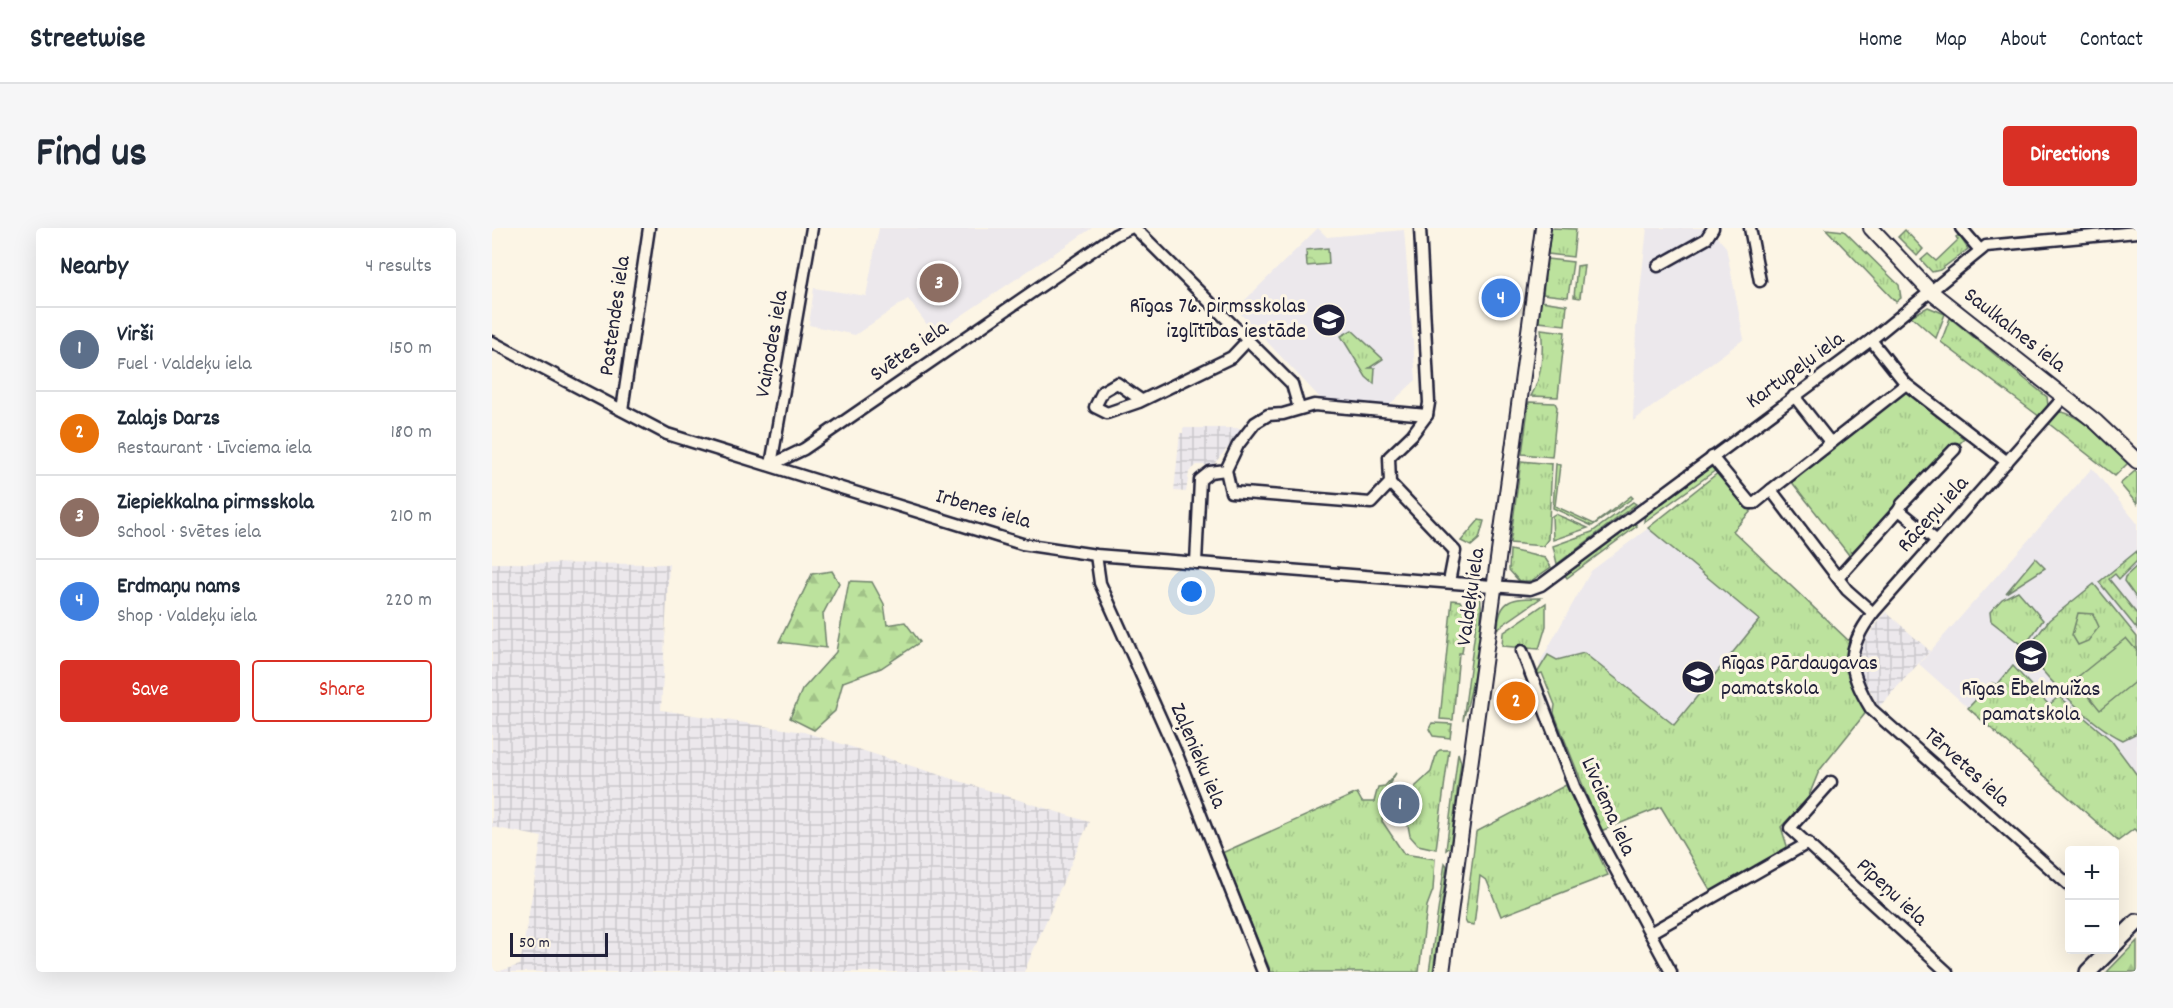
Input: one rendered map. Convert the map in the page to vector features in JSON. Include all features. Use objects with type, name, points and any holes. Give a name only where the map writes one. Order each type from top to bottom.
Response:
[{"type":"main road","points":[[2119,934],[2137,922]]},
{"type":"main road","points":[[2088,972],[2106,954]]},
{"type":"street","name":"Pastendes iela","points":[[622,410],[649,228]]},
{"type":"street","name":"Vaiņodes iela","points":[[771,465],[812,228]]},
{"type":"street","name":"Svētes iela","points":[[771,465],[804,449],[1105,241],[1130,228]]},
{"type":"street","points":[[1135,228],[1292,384],[1299,408]]},
{"type":"street","points":[[1420,228],[1429,403],[1427,415],[1412,435],[1389,458],[1390,483],[1455,551],[1449,582]]},
{"type":"street","name":"Valdeķu iela","points":[[1442,972],[1543,228]]},
{"type":"street","points":[[1658,266],[1706,239],[1713,228]]},
{"type":"street","points":[[1750,228],[1760,281]]},
{"type":"street","name":"Saulkalnes iela","points":[[1871,228],[1931,292],[2096,422],[2137,461]]},
{"type":"street","points":[[1961,228],[1980,250]]},
{"type":"street","name":"Kartupeļu iela","points":[[1495,586],[1530,589],[1541,585],[1871,340],[1980,250],[1994,244],[2137,232]]},
{"type":"street","points":[[1141,400],[1232,357],[1248,340]]},
{"type":"street","points":[[1871,340],[1906,384],[2007,462]]},
{"type":"street","name":"Irbenes iela","points":[[492,342],[667,434],[1022,544],[1096,555],[1495,586]]},
{"type":"street","points":[[1712,457],[1750,503],[1755,503],[1906,384]]},
{"type":"street","points":[[1794,396],[1830,442]]},
{"type":"street","name":"Rāceņu iela","points":[[1853,668],[1856,635],[1873,613],[2064,397]]},
{"type":"street","points":[[1390,483],[1371,503],[1231,492],[1226,470],[1238,445],[1255,423],[1268,414],[1282,414],[1314,405],[1427,415]]},
{"type":"street","points":[[1838,578],[1902,504],[1956,449]]},
{"type":"street","points":[[1196,563],[1200,480],[1210,472],[1226,470]]},
{"type":"street","points":[[1771,490],[1838,578],[1873,613]]},
{"type":"street","points":[[1899,510],[1937,541]]},
{"type":"street","name":"Zaļenieku iela","points":[[1096,555],[1101,583],[1178,757],[1263,972]]},
{"type":"street","name":"Līvciema iela","points":[[1522,651],[1574,786],[1620,881],[1671,972]]},
{"type":"street","name":"Tērvetes iela","points":[[1853,668],[1859,689],[1871,709],[2065,882]]},
{"type":"street","name":"Pīpeņu iela","points":[[1831,782],[1790,828],[1947,972]]},
{"type":"street","points":[[1650,933],[1809,843]]},
{"type":"shaded area","points":[[879,228],[1092,228],[934,334],[908,299],[855,335],[809,325],[814,288],[866,296]]},
{"type":"shaded area","name":"Rīgas 76. pirmsskolas izglītības iestāde","points":[[1318,228],[1327,237],[1404,230],[1416,380],[1388,406],[1322,400],[1236,309]]},
{"type":"shaded area","points":[[1647,228],[1709,228],[1726,247],[1744,339],[1633,421],[1636,328]]},
{"type":"shaded area","points":[[1183,428],[1243,430],[1213,465],[1197,465],[1189,472],[1186,492],[1174,491],[1180,433],[1183,433]]},
{"type":"shaded area","name":"Rīgas Ēbelmuižas pamatskola","points":[[2092,468],[2137,523],[2137,827],[2118,841],[1919,664]]},
{"type":"shaded area","name":"Rīgas Pārdaugavas pamatskola","points":[[1718,476],[1731,530],[1848,645],[1662,804],[1607,829],[1539,664],[1591,571]]},
{"type":"shaded area","points":[[492,563],[669,564],[661,710],[804,732],[1089,822],[1024,972],[496,972],[520,965],[542,837],[492,827]]},
{"type":"shaded area","points":[[1886,612],[1930,651],[1879,707],[1861,673],[1860,662],[1862,648],[1867,637]]},
{"type":"green space","points":[[1551,228],[1576,229],[1573,257],[1548,254]]},
{"type":"green space","points":[[1826,229],[1844,231],[1899,285],[1901,298],[1896,302]]},
{"type":"green space","points":[[1905,230],[1923,249],[1917,256],[1898,237]]},
{"type":"green space","points":[[1959,235],[1968,249],[1940,270],[1932,272],[1921,260],[1928,254],[1936,261],[1958,240],[1956,237]]},
{"type":"green space","points":[[1328,248],[1329,264],[1307,266],[1306,250]]},
{"type":"green space","points":[[1547,259],[1573,262],[1568,297],[1543,294]]},
{"type":"green space","points":[[1584,265],[1580,298],[1574,297],[1577,266]]},
{"type":"green space","points":[[1541,301],[1567,305],[1565,325],[1539,322]]},
{"type":"green space","points":[[1928,307],[1945,314],[1936,338],[1911,316]]},
{"type":"green space","points":[[1950,318],[2047,397],[2048,406],[2040,417],[1941,342]]},
{"type":"green space","points":[[1541,329],[1565,332],[1558,397],[1531,396],[1538,381],[1541,363]]},
{"type":"green space","points":[[1352,330],[1383,359],[1369,368],[1375,368],[1374,384],[1366,377],[1341,336]]},
{"type":"green space","points":[[1906,389],[1964,439],[1849,555],[1791,481]]},
{"type":"green space","points":[[1529,402],[1555,403],[1557,407],[1552,457],[1522,454]]},
{"type":"green space","points":[[2059,412],[2086,424],[2128,463],[2115,476],[2048,423]]},
{"type":"green space","points":[[1521,461],[1552,464],[1548,539],[1543,546],[1510,543]]},
{"type":"green space","points":[[1556,464],[1560,465],[1555,506],[1594,524],[1631,496],[1633,498],[1592,526],[1553,508]]},
{"type":"green space","points":[[1713,467],[1716,470],[1644,522],[1645,513],[1708,468]]},
{"type":"green space","points":[[2135,471],[2137,473],[2137,504],[2120,484]]},
{"type":"green space","name":"Rīgas Pārdaugavas pamatskola","points":[[1719,472],[1752,510],[1733,531],[1851,643],[1868,710],[1819,771],[1808,798],[1781,827],[1788,849],[1712,893],[1661,807],[1601,831],[1554,713],[1555,705],[1542,673],[1536,675],[1548,655],[1557,660],[1584,653],[1674,725],[1759,620],[1648,528]]},
{"type":"green space","points":[[1633,502],[1636,504],[1557,564],[1553,546],[1592,532]]},
{"type":"green space","points":[[1555,514],[1588,528],[1553,540],[1552,516]]},
{"type":"green space","points":[[1479,520],[1484,521],[1479,539],[1471,546],[1461,541]]},
{"type":"green space","points":[[1634,522],[1637,526],[1567,578],[1564,574]]},
{"type":"green space","points":[[1510,550],[1545,558],[1551,567],[1531,581],[1519,581],[1509,570]]},
{"type":"green space","points":[[2137,551],[2137,561],[2119,579],[2115,574],[2109,579],[2137,614],[2137,629],[2099,582]]},
{"type":"green space","points":[[2035,558],[2045,568],[2006,593]]},
{"type":"green space","points":[[2137,566],[2137,599],[2124,581],[2125,577]]},
{"type":"green space","points":[[832,571],[839,583],[823,614],[826,648],[779,642],[812,574]]},
{"type":"green space","points":[[849,581],[872,582],[884,604],[887,625],[905,622],[920,642],[881,668],[843,682],[835,711],[814,730],[790,718],[802,690],[836,652]]},
{"type":"green space","points":[[2094,584],[2137,637],[2137,733],[2123,740],[2084,713],[2058,688],[2026,651],[2049,620]]},
{"type":"green space","points":[[2018,591],[2043,620],[2024,647],[1991,621],[1990,612],[2002,599]]},
{"type":"green space","points":[[1469,594],[1480,595],[1481,623],[1474,676],[1463,720],[1477,617],[1477,609]]},
{"type":"green space","points":[[1541,598],[1498,628],[1501,610],[1510,601]]},
{"type":"green space","points":[[1452,600],[1460,601],[1467,614],[1462,653],[1459,653],[1453,720],[1440,719]]},
{"type":"green space","points":[[1546,603],[1546,626],[1539,649],[1502,646],[1503,633]]},
{"type":"green space","points":[[2078,613],[2093,614],[2099,627],[2088,641],[2078,645],[2072,635]]},
{"type":"green space","points":[[2126,638],[2137,651],[2137,680],[2100,710],[2075,679]]},
{"type":"green space","points":[[2013,666],[2049,705],[2058,697],[2061,698],[2111,740],[2137,775],[2137,832],[2134,829],[2118,841],[1968,708],[1992,683],[1997,685]]},
{"type":"green space","points":[[1432,723],[1452,724],[1450,738],[1433,736],[1429,729]]},
{"type":"green space","points":[[1449,750],[1436,849],[1418,845],[1410,836],[1407,820],[1415,787],[1431,772],[1437,752]]},
{"type":"green space","points":[[1458,753],[1461,762],[1450,847],[1446,850]]},
{"type":"green space","points":[[1396,773],[1388,786],[1382,821],[1404,854],[1435,859],[1433,890],[1427,906],[1419,972],[1271,972],[1222,853],[1357,793],[1362,802],[1374,802],[1378,787],[1385,786]]},
{"type":"green space","points":[[1566,785],[1608,875],[1501,916],[1487,881],[1480,876],[1474,925],[1467,924],[1465,920],[1476,832]]},
{"type":"green space","points":[[1445,863],[1447,866],[1433,972],[1429,972]]},
{"type":"green space","points":[[2137,941],[2137,972],[2107,972]]},
{"type":"place","name":"Ziepiekkalna pirmsskola","points":[[939,283]]},
{"type":"place","name":"Erdmaņu nams","points":[[1501,298]]},
{"type":"place","name":"Rīgas 76. pirmsskolas izglītības iestāde","points":[[1329,320]]},
{"type":"place","name":"Rīgas Ēbelmuižas pamatskola","points":[[2031,656]]},
{"type":"place","name":"Rīgas Pārdaugavas pamatskola","points":[[1698,677]]},
{"type":"place","name":"Zalajs Darzs","points":[[1516,701]]},
{"type":"place","name":"Virši","points":[[1400,804]]}]
